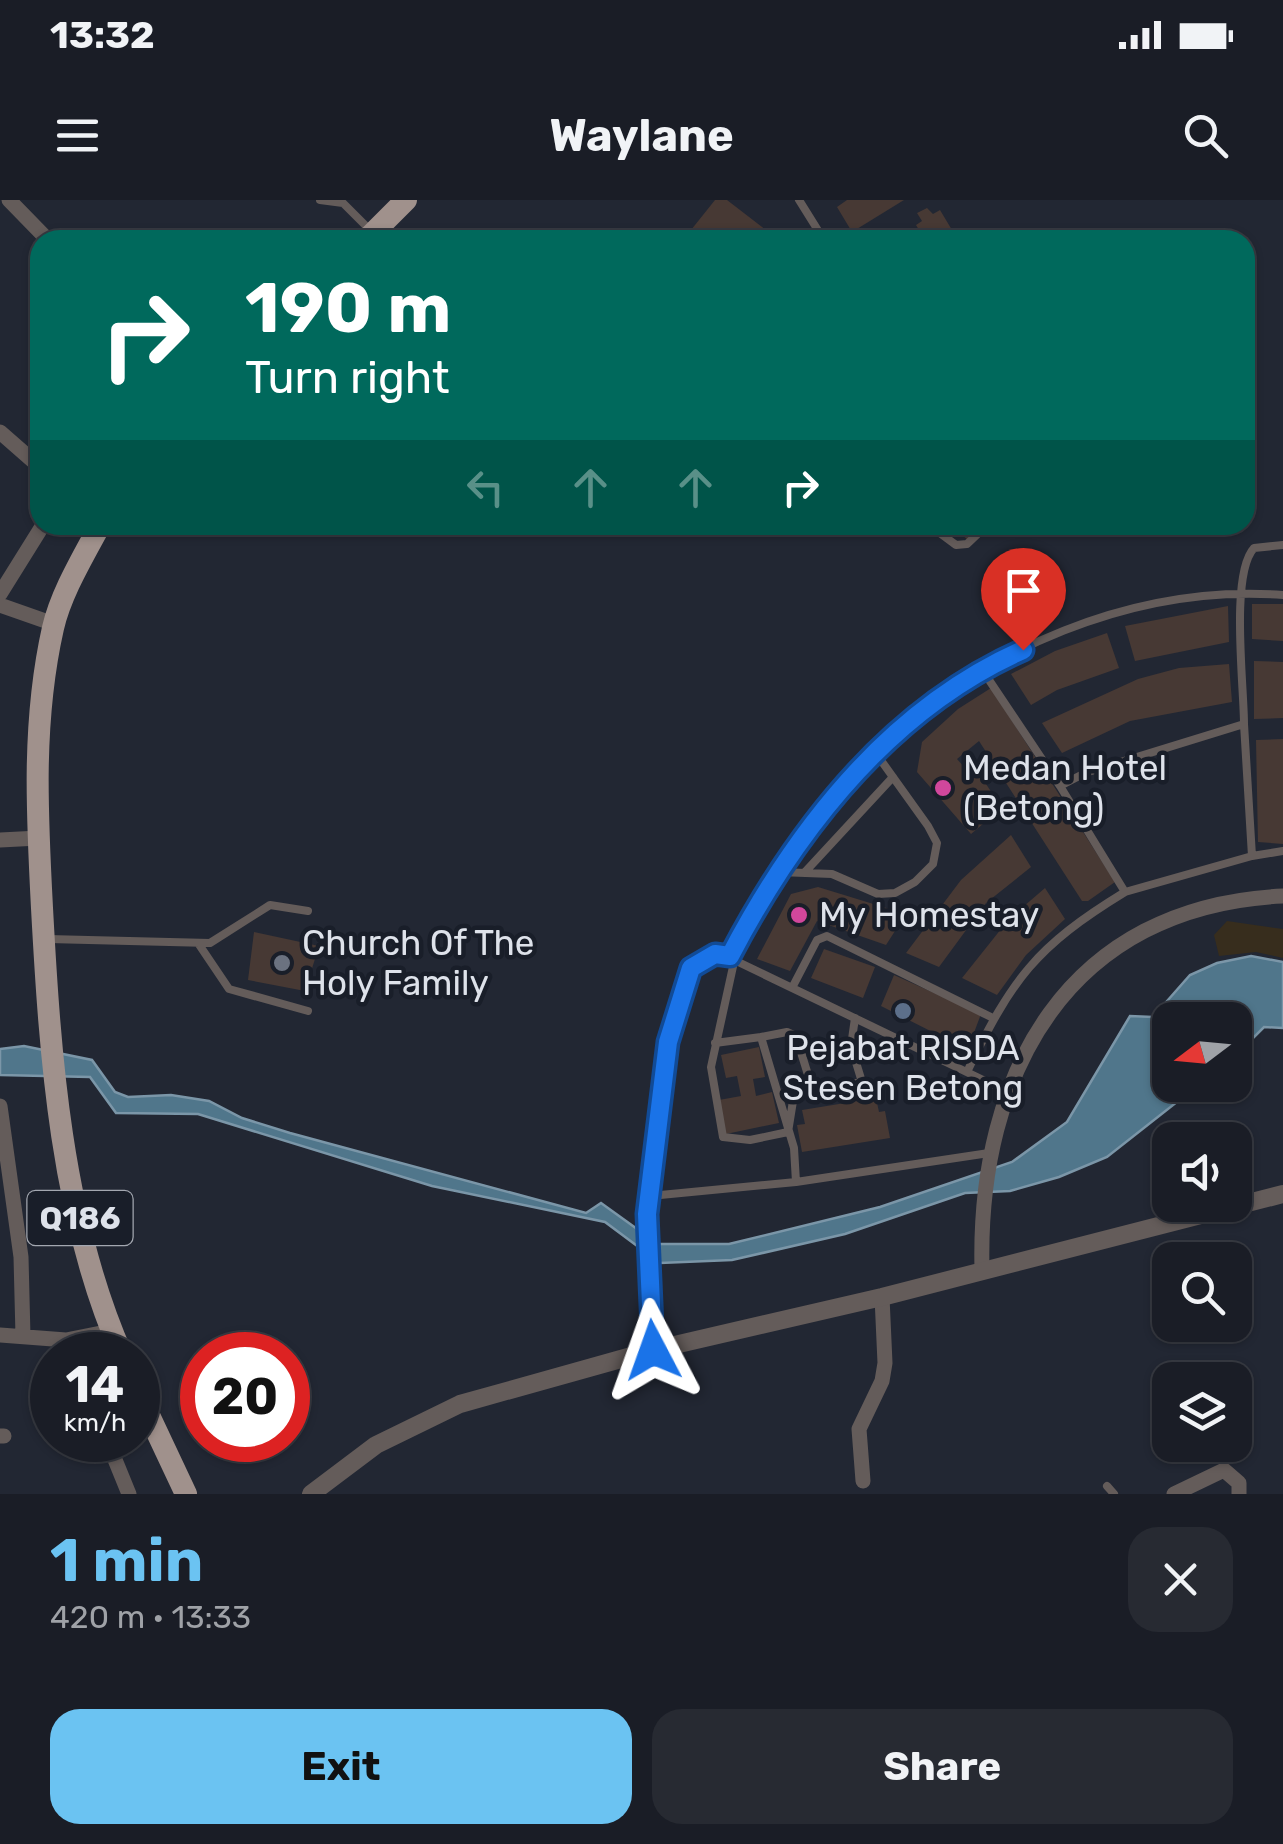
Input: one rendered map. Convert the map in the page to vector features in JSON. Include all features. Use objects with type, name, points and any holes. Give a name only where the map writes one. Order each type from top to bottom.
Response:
[{"type":"main road","points":[[377,230],[406,200]]},
{"type":"main road","name":"Q186","points":[[95,535],[54,624],[37,738],[38,838],[55,1077],[86,1243],[111,1331]]},
{"type":"main road","points":[[160,1439],[186,1494]]},
{"type":"street","points":[[9,200],[38,230]]},
{"type":"street","points":[[0,432],[30,458]]},
{"type":"street","points":[[0,594],[37,535]]},
{"type":"street","points":[[0,605],[54,624]]},
{"type":"street","points":[[0,840],[38,838]]},
{"type":"street","points":[[982,1270],[980,1206],[1006,1091],[1039,1028],[1062,997],[1108,954],[1165,920],[1234,898],[1283,896]]},
{"type":"street","points":[[0,1106],[21,1258],[23,1336]]},
{"type":"street","points":[[311,1494],[376,1445],[460,1404],[653,1350],[882,1297],[1283,1194]]},
{"type":"street","points":[[863,1481],[859,1429],[884,1374],[882,1297]]},
{"type":"street","points":[[0,1336],[30,1338]]},
{"type":"street","points":[[116,1462],[130,1494]]},
{"type":"street","points":[[1174,1494],[1224,1470],[1239,1483],[1240,1494]]},
{"type":"lane","points":[[320,200],[343,204],[364,230]]},
{"type":"lane","points":[[799,200],[818,230]]},
{"type":"lane","points":[[942,535],[956,545],[967,544],[976,535]]},
{"type":"lane","points":[[1252,856],[1241,592],[1248,554],[1254,548],[1283,545]]},
{"type":"lane","points":[[788,1132],[750,1140],[722,1137],[711,1066],[732,959],[779,872],[816,818],[875,752],[937,701],[984,671],[1118,612],[1182,596],[1283,594]]},
{"type":"lane","points":[[984,671],[1126,892]]},
{"type":"lane","points":[[1060,786],[1086,773],[1244,724]]},
{"type":"lane","points":[[779,872],[832,874],[878,894],[895,892],[916,882],[933,864],[937,843],[875,752]]},
{"type":"lane","points":[[805,872],[893,777]]},
{"type":"lane","points":[[967,1072],[993,1018],[1038,954],[1080,920],[1126,892],[1252,856],[1283,852]]},
{"type":"lane","points":[[44,939],[210,943],[270,905],[308,911]]},
{"type":"lane","points":[[794,986],[816,940],[827,936],[993,1018]]},
{"type":"lane","points":[[198,944],[228,988],[308,1011]]},
{"type":"lane","points":[[653,1350],[647,1214],[668,1042],[691,968],[715,954],[732,959],[1006,1091]]},
{"type":"lane","points":[[788,1132],[793,1101],[814,1091],[862,1082],[852,1046],[855,1018]]},
{"type":"lane","points":[[715,1042],[787,1032],[796,1036],[814,1091]]},
{"type":"lane","points":[[761,1038],[794,1148],[796,1182]]},
{"type":"lane","points":[[650,1196],[988,1158]]},
{"type":"lane","points":[[1107,1486],[1114,1494]]},
{"type":"shaded area","points":[[1227,921],[1283,929],[1283,958],[1256,952],[1219,956],[1214,935]]},
{"type":"water","points":[[1251,956],[1283,962],[1283,1028],[1264,1027],[1252,1039],[1252,1002],[1166,1002],[1190,975],[1217,963]]},
{"type":"water","points":[[1130,1016],[1152,1017],[1152,1102],[1177,1102],[1107,1157],[1010,1191],[965,1193],[845,1234],[732,1260],[660,1263],[605,1222],[432,1186],[198,1114],[116,1113],[90,1077],[0,1075],[0,1049],[24,1046],[92,1060],[115,1092],[128,1097],[171,1095],[209,1101],[242,1118],[290,1133],[586,1213],[601,1203],[658,1244],[729,1244],[880,1207],[1012,1162],[1067,1122]]},
{"type":"building","points":[[715,200],[727,200],[766,230],[691,230]]},
{"type":"building","points":[[847,200],[904,200],[855,230],[851,230],[837,207]]},
{"type":"building","points":[[927,208],[933,214],[940,210],[952,230],[919,230],[916,225],[922,221],[917,213]]},
{"type":"building","points":[[1252,604],[1283,604],[1283,641],[1252,639]]},
{"type":"building","points":[[1228,606],[1229,642],[1135,661],[1125,626]]},
{"type":"building","points":[[1107,633],[1119,668],[1057,690],[1031,705],[1011,674],[1055,651]]},
{"type":"building","points":[[1254,661],[1283,662],[1283,718],[1254,719]]},
{"type":"building","points":[[1229,664],[1232,702],[1130,721],[1062,753],[1042,723],[1138,679],[1179,668]]},
{"type":"building","points":[[991,688],[1115,882],[1088,901],[1082,901],[979,741],[957,759],[965,768],[972,763],[1002,808],[971,834],[917,772],[922,742],[958,709]]},
{"type":"building","points":[[1283,739],[1283,844],[1258,842],[1256,740]]},
{"type":"building","points":[[1011,835],[1031,867],[986,903],[939,967],[906,953],[961,880]]},
{"type":"building","points":[[818,887],[906,914],[886,945],[817,921],[790,971],[757,959],[791,894]]},
{"type":"building","points":[[1045,888],[1065,919],[1026,955],[997,995],[962,978],[1009,919]]},
{"type":"building","name":"Church Of The Holy Family","points":[[254,932],[319,946],[305,991],[248,980]]},
{"type":"building","points":[[824,949],[875,967],[863,998],[811,978]]},
{"type":"building","points":[[894,975],[981,1014],[969,1046],[964,1048],[881,1006]]},
{"type":"building","points":[[759,1047],[765,1077],[753,1079],[756,1096],[772,1092],[779,1123],[726,1134],[719,1100],[741,1096],[737,1076],[726,1078],[721,1055]]},
{"type":"building","points":[[876,1098],[879,1112],[885,1111],[890,1138],[802,1152],[797,1125],[805,1124],[802,1110]]},
{"type":"place","name":"Medan Hotel (Betong)","points":[[943,788]]},
{"type":"place","name":"My Homestay","points":[[799,915]]},
{"type":"place","name":"Church Of The Holy Family","points":[[282,963]]},
{"type":"place","name":"Pejabat RISDA Stesen Betong","points":[[903,1011]]},
{"type":"route","points":[[653,1350],[647,1214],[668,1042],[691,968],[700,959],[715,954],[730,956],[816,818],[875,752],[937,701],[1023,650]]}]
